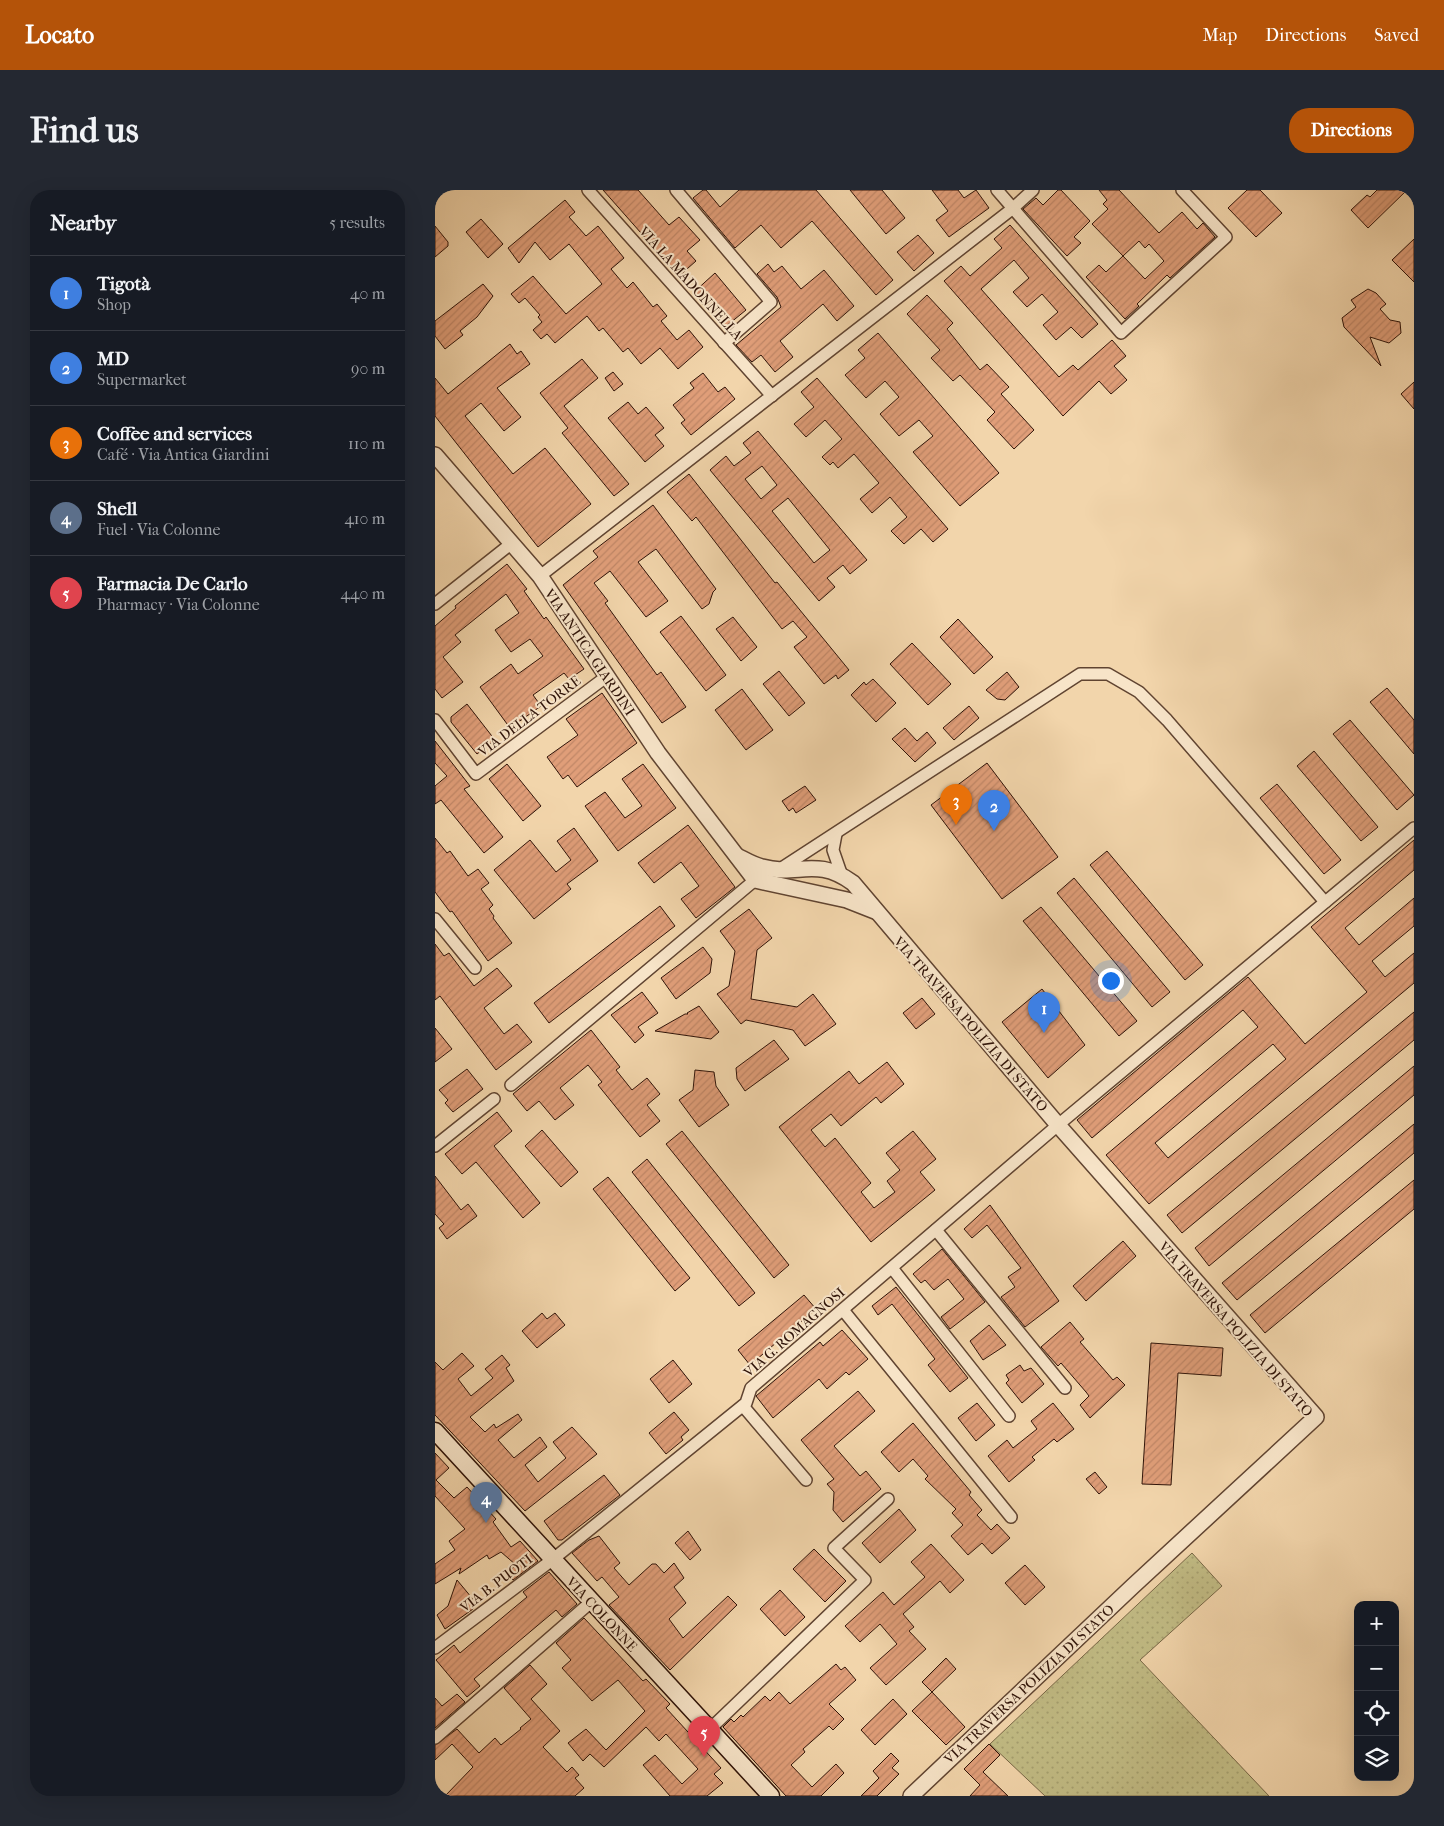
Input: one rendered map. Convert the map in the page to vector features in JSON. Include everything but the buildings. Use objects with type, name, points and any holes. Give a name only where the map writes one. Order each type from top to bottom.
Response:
[{"type":"main road","name":"VIA COLONNE","points":[[435,1431],[771,1796]]},
{"type":"street","name":"VIA LA MADONNELLA","points":[[588,190],[772,396]]},
{"type":"street","points":[[676,190],[771,302],[724,343]]},
{"type":"street","points":[[997,190],[1121,333],[1226,237],[1182,190]]},
{"type":"street","points":[[540,576],[1012,209],[1033,190]]},
{"type":"street","name":"VIA ANTICA GIARDINI","points":[[435,455],[540,576],[658,753],[737,856],[760,882]]},
{"type":"street","points":[[435,604],[512,543]]},
{"type":"street","points":[[511,1085],[760,882],[1080,674],[1108,674],[1139,692],[1167,720],[1325,902]]},
{"type":"street","name":"VIA DELLA TORRE","points":[[435,720],[476,774],[606,677]]},
{"type":"street","name":"VIA G. ROMAGNOSI","points":[[552,1560],[743,1406],[746,1403],[751,1388],[1058,1125],[1414,828]]},
{"type":"street","points":[[832,897],[838,888],[842,876],[833,850],[836,834]]},
{"type":"street","name":"VIA ANTICA GIARDINI","points":[[737,856],[763,868],[814,868],[833,871],[842,876],[863,894],[875,912]]},
{"type":"street","points":[[794,890],[793,878],[797,868]]},
{"type":"street","points":[[760,882],[847,900],[875,912]]},
{"type":"street","name":"VIA TRAVERSA POLIZIA DI STATO","points":[[875,912],[1058,1125],[1316,1417],[911,1796]]},
{"type":"street","points":[[435,919],[475,968]]},
{"type":"street","points":[[435,1146],[494,1099]]},
{"type":"street","points":[[936,1230],[1065,1388]]},
{"type":"street","points":[[892,1268],[1009,1416]]},
{"type":"street","points":[[843,1310],[1011,1517]]},
{"type":"street","points":[[743,1406],[806,1480]]},
{"type":"street","points":[[709,1730],[865,1580],[834,1548],[887,1499]]},
{"type":"street","name":"VIA B. PUOTI","points":[[435,1648],[552,1560]]},
{"type":"street","points":[[435,1738],[591,1602]]},
{"type":"shaded area","points":[[1192,1553],[1222,1586],[1140,1660],[1269,1796],[1045,1796],[990,1744]]},
{"type":"place","name":"Coffee and services","points":[[956,825]]},
{"type":"place","name":"MD","points":[[994,831]]},
{"type":"place","name":"Tigotà","points":[[1044,1033]]},
{"type":"place","name":"Shell","points":[[486,1523]]},
{"type":"place","name":"Farmacia De Carlo","points":[[704,1757]]}]
